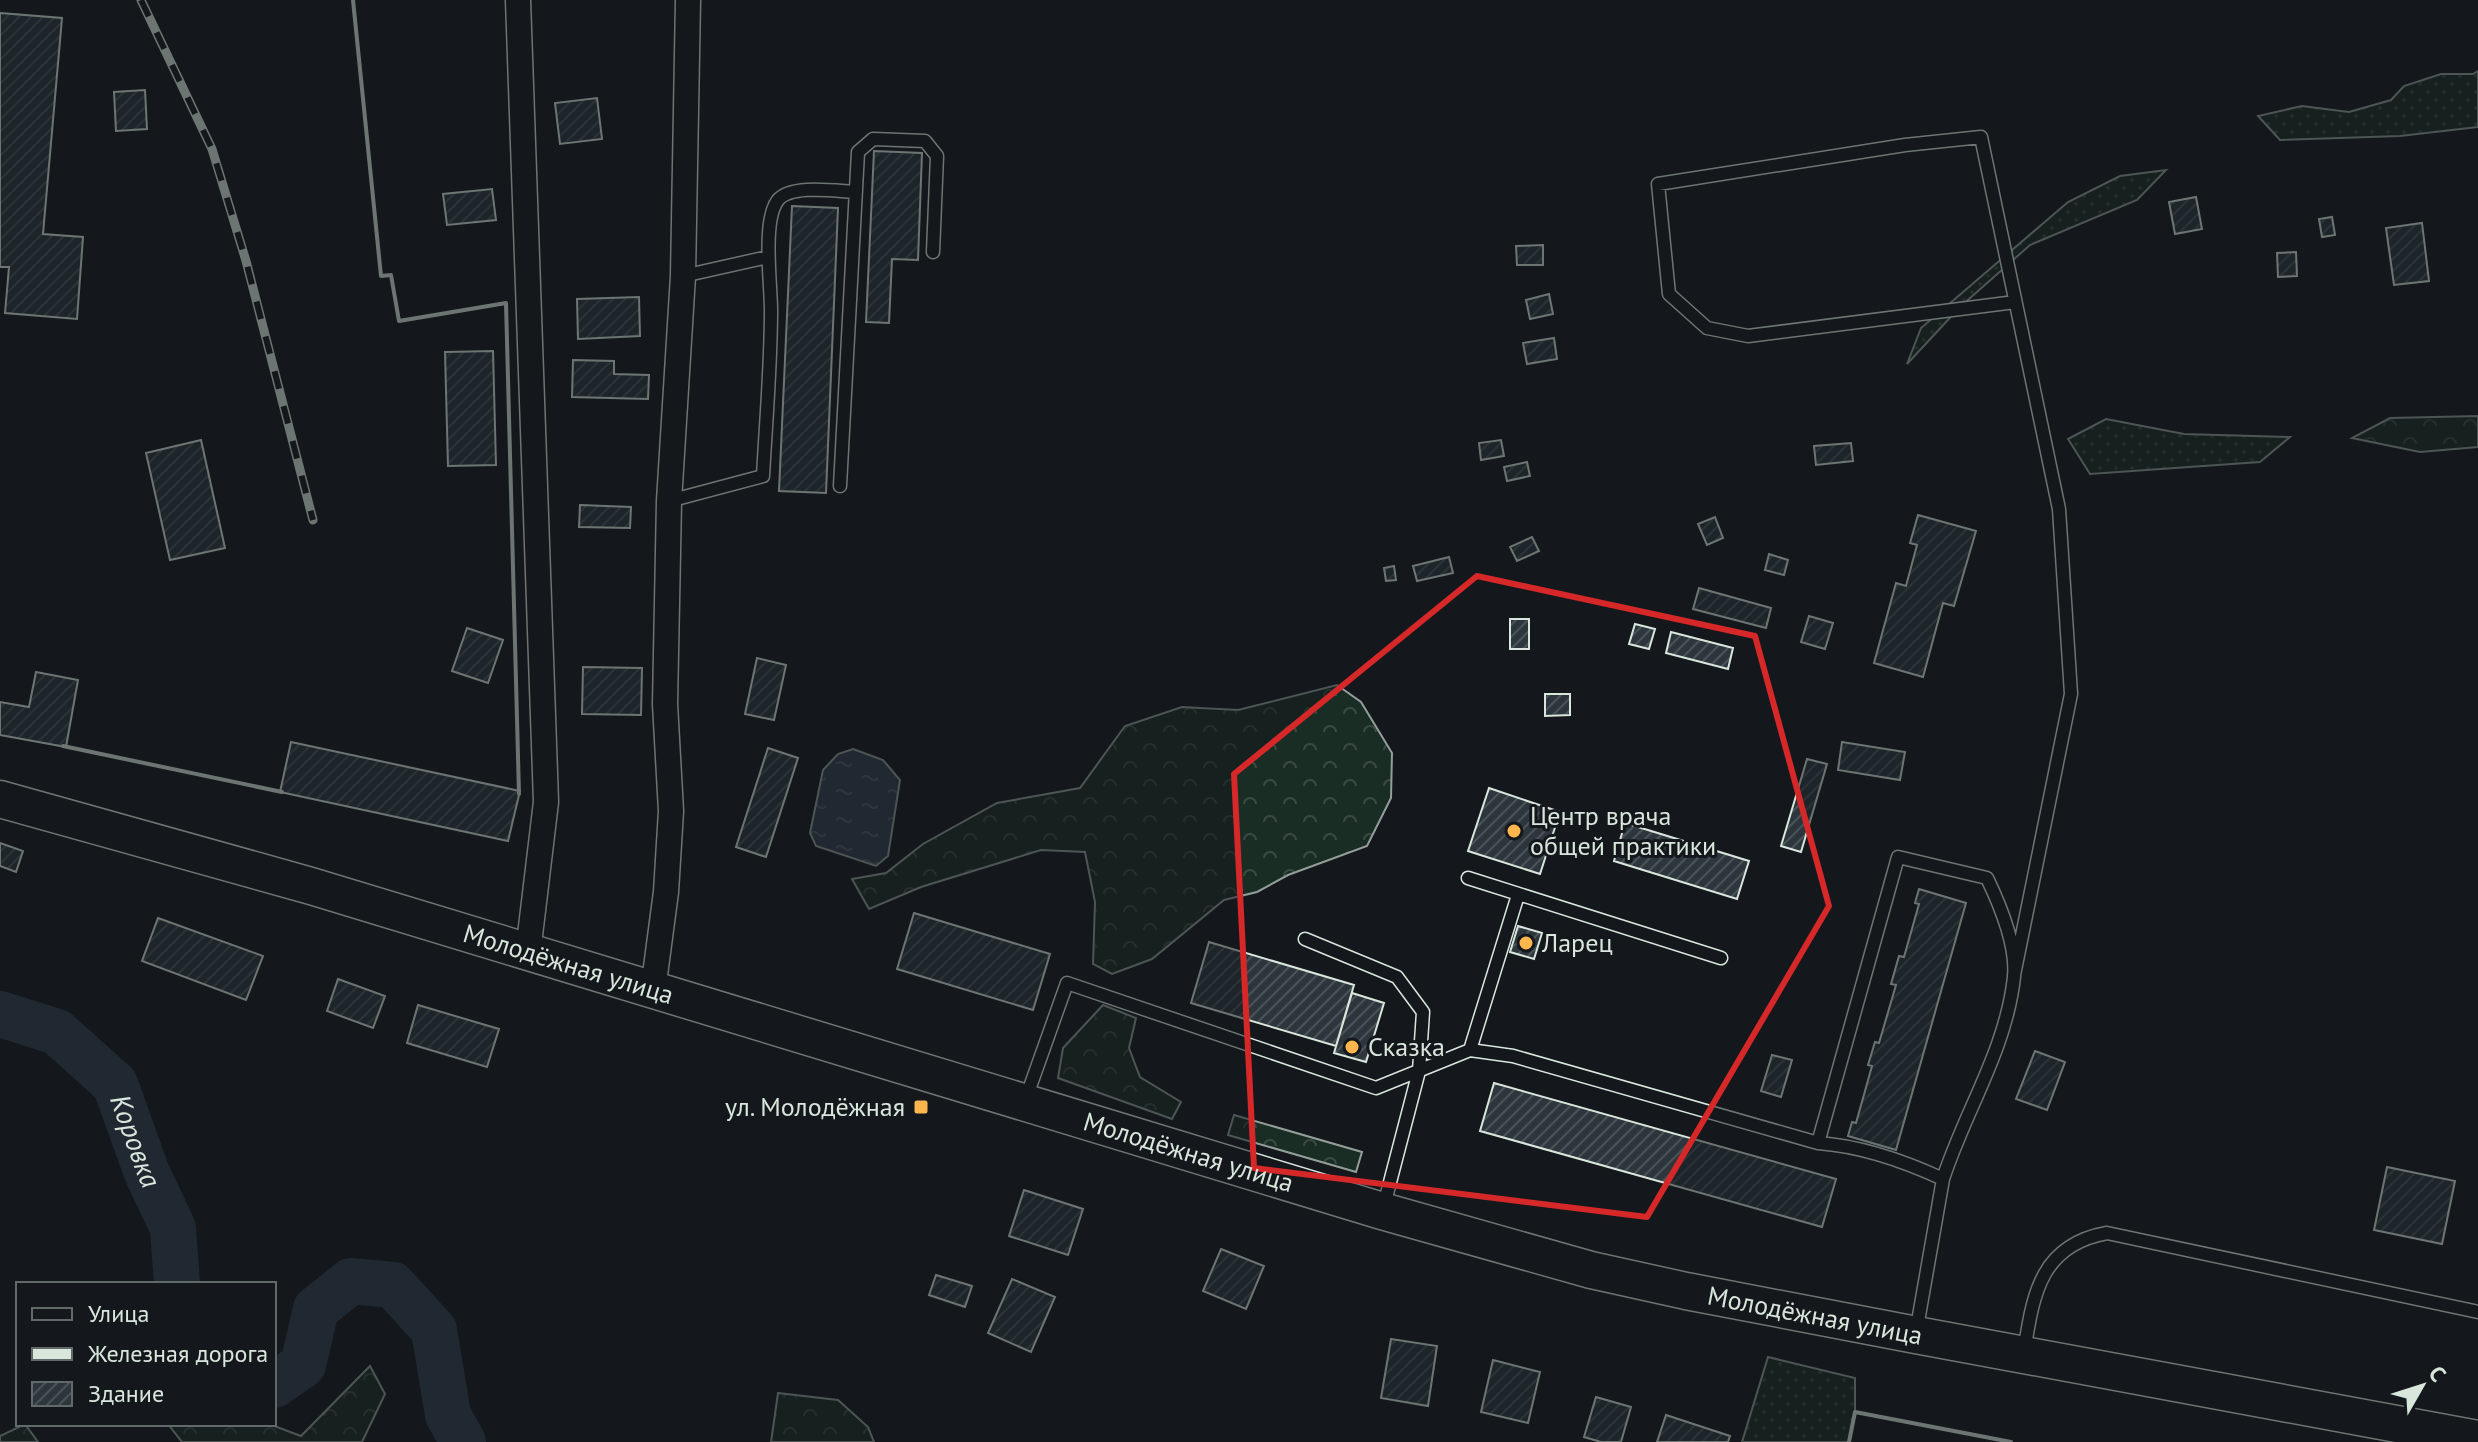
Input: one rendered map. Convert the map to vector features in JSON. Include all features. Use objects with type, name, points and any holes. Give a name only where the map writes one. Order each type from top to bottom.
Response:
[{"type":"main road","name":"Молодёжная улица","points":[[0,799],[282,878],[1382,1211],[1591,1270],[1916,1335],[2478,1439]]},
{"type":"street","points":[[518,0],[546,802],[528,952]]},
{"type":"street","points":[[653,990],[666,892],[671,811],[665,704],[669,501],[683,276],[688,0]]},
{"type":"lane","points":[[1916,1335],[1943,1179],[1949,1158],[1994,1059],[2071,694],[2059,509],[1981,137],[1905,145],[1658,184],[1669,294],[1707,328],[1748,336],[2015,302]]},
{"type":"lane","points":[[840,486],[858,152],[873,139],[925,141],[937,156],[933,252]]},
{"type":"lane","points":[[669,501],[763,476],[771,309],[768,257],[772,213],[779,199],[792,190],[856,192]]},
{"type":"lane","points":[[683,276],[768,257]]},
{"type":"lane","points":[[1818,1143],[1898,857],[1987,878],[2005,915],[2014,975]]},
{"type":"lane","points":[[1468,878],[1721,958]]},
{"type":"lane","points":[[1470,1050],[1518,895]]},
{"type":"lane","points":[[1305,939],[1397,977],[1423,1012],[1419,1071],[1382,1211]]},
{"type":"lane","points":[[1025,1103],[1067,983],[1376,1088],[1470,1050],[1513,1056],[1818,1143],[1839,1145],[1912,1165],[1943,1179]]},
{"type":"lane","points":[[2024,1355],[2033,1298],[2043,1276],[2056,1258],[2072,1246],[2086,1237],[2107,1233],[2478,1312]]},
{"type":"highlighted area","points":[[1477,576],[1755,636],[1829,906],[1647,1217],[1254,1168],[1234,774]]},
{"type":"green space","points":[[2478,71],[2478,127],[2400,136],[2280,140],[2258,116],[2302,106],[2349,112],[2391,100],[2404,86],[2441,74],[2473,74]]},
{"type":"green space","points":[[2166,170],[2137,200],[2030,245],[1960,307],[1907,364],[1921,328],[2068,202],[2120,176]]},
{"type":"green space","points":[[2478,416],[2478,447],[2420,452],[2352,438],[2390,418]]},
{"type":"green space","points":[[2106,419],[2184,434],[2290,437],[2260,462],[2090,474],[2068,439]]},
{"type":"green space","points":[[1337,685],[1361,702],[1392,753],[1391,798],[1367,846],[1288,875],[1257,892],[1224,900],[1152,959],[1112,974],[1093,964],[1095,902],[1085,852],[1041,850],[921,887],[869,909],[852,879],[886,873],[923,844],[997,803],[1080,788],[1125,726],[1182,707],[1238,710]]},
{"type":"green space","points":[[1103,1005],[1136,1018],[1129,1048],[1140,1077],[1181,1102],[1172,1119],[1058,1078],[1063,1048]]},
{"type":"green space","points":[[1234,1115],[1362,1152],[1356,1172],[1228,1135]]},
{"type":"green space","points":[[1768,1357],[1855,1378],[1855,1412],[1849,1442],[1742,1442]]},
{"type":"green space","points":[[370,1366],[385,1394],[362,1442],[182,1442],[170,1426],[274,1426],[301,1436]]},
{"type":"green space","points":[[778,1393],[838,1400],[868,1427],[874,1442],[771,1442]]},
{"type":"green space","points":[[26,1426],[38,1442],[0,1442],[0,1436]]},
{"type":"water","points":[[853,749],[883,760],[900,780],[888,856],[876,866],[816,846],[810,833],[823,770],[838,754]]},
{"type":"building","points":[[0,13],[62,18],[43,234],[83,237],[77,319],[5,313],[9,267],[0,267]]},
{"type":"building","points":[[145,90],[147,129],[116,131],[114,92]]},
{"type":"building","points":[[597,98],[602,139],[560,144],[555,103]]},
{"type":"building","points":[[874,151],[922,153],[918,260],[892,259],[889,323],[866,322]]},
{"type":"building","points":[[492,189],[496,220],[447,225],[443,194]]},
{"type":"building","points":[[2196,197],[2202,229],[2175,234],[2169,202]]},
{"type":"building","points":[[792,206],[838,208],[826,493],[779,491]]},
{"type":"building","points":[[2332,217],[2335,235],[2322,237],[2319,219]]},
{"type":"building","points":[[2422,223],[2429,281],[2394,285],[2386,228]]},
{"type":"building","points":[[1543,245],[1543,265],[1517,265],[1516,246]]},
{"type":"building","points":[[2296,252],[2297,276],[2278,277],[2277,253]]},
{"type":"building","points":[[1549,294],[1553,314],[1530,319],[1526,300]]},
{"type":"building","points":[[639,297],[640,336],[578,339],[577,299]]},
{"type":"building","points":[[1554,338],[1557,359],[1527,364],[1523,343]]},
{"type":"building","points":[[493,351],[496,465],[448,466],[445,352]]},
{"type":"building","points":[[573,360],[614,361],[614,374],[649,375],[648,399],[572,397]]},
{"type":"building","points":[[201,440],[225,548],[170,560],[146,453]]},
{"type":"building","points":[[1501,440],[1504,456],[1481,460],[1479,443]]},
{"type":"building","points":[[1851,443],[1853,461],[1816,465],[1814,446]]},
{"type":"building","points":[[1527,462],[1530,476],[1507,481],[1504,467]]},
{"type":"building","points":[[580,505],[631,507],[630,528],[579,527]]},
{"type":"building","points":[[1918,515],[1976,531],[1954,606],[1943,603],[1923,677],[1874,663],[1896,583],[1906,586],[1917,545],[1910,543]]},
{"type":"building","points":[[1715,517],[1723,538],[1707,545],[1698,524]]},
{"type":"building","points":[[1532,537],[1539,551],[1517,561],[1510,547]]},
{"type":"building","points":[[1769,554],[1788,560],[1784,575],[1765,570]]},
{"type":"building","points":[[1449,557],[1453,573],[1417,581],[1413,566]]},
{"type":"building","points":[[1394,566],[1396,580],[1386,581],[1384,568]]},
{"type":"building","points":[[1699,588],[1771,608],[1766,628],[1693,609]]},
{"type":"building","points":[[1809,616],[1833,623],[1825,649],[1801,642]]},
{"type":"building","points":[[1510,619],[1529,619],[1529,649],[1510,649]]},
{"type":"building","points":[[1635,624],[1655,629],[1649,649],[1629,644]]},
{"type":"building","points":[[467,628],[503,640],[488,683],[452,671]]},
{"type":"building","points":[[1671,632],[1733,648],[1728,669],[1666,653]]},
{"type":"building","points":[[757,658],[786,665],[774,720],[745,714]]},
{"type":"building","points":[[583,667],[642,668],[641,715],[582,714]]},
{"type":"building","points":[[36,672],[78,680],[66,747],[0,735],[0,702],[29,707]]},
{"type":"building","points":[[1545,694],[1570,694],[1570,715],[1545,716]]},
{"type":"building","points":[[291,742],[520,791],[508,841],[280,792]]},
{"type":"building","points":[[1842,742],[1905,752],[1900,780],[1838,770]]},
{"type":"building","points":[[768,748],[798,758],[766,857],[736,847]]},
{"type":"building","points":[[1807,759],[1827,764],[1801,852],[1781,846]]},
{"type":"building","name":"Центр врача общей практики","points":[[1489,788],[1560,812],[1540,874],[1468,851]]},
{"type":"building","points":[[1625,823],[1749,861],[1737,899],[1614,861]]},
{"type":"building","points":[[0,843],[23,851],[16,872],[0,866]]},
{"type":"building","points":[[1919,889],[1966,903],[1896,1150],[1848,1136],[1852,1122],[1856,1123],[1872,1066],[1868,1065],[1875,1042],[1879,1043],[1896,985],[1891,984],[1899,956],[1904,957],[1919,904],[1915,903]]},
{"type":"building","points":[[914,913],[1050,954],[1033,1010],[897,969]]},
{"type":"building","points":[[158,918],[263,956],[246,1000],[142,961]]},
{"type":"building","name":"Ларец","points":[[1518,926],[1542,933],[1534,959],[1510,952]]},
{"type":"building","points":[[1209,942],[1354,985],[1336,1046],[1191,1003]]},
{"type":"building","points":[[338,979],[385,996],[373,1028],[327,1011]]},
{"type":"building","points":[[1352,993],[1384,1003],[1366,1062],[1334,1053]]},
{"type":"building","points":[[418,1005],[499,1029],[487,1067],[407,1043]]},
{"type":"building","points":[[2035,1051],[2065,1062],[2047,1110],[2016,1099]]},
{"type":"building","points":[[1772,1055],[1792,1060],[1781,1097],[1761,1091]]},
{"type":"building","points":[[1494,1083],[1836,1179],[1822,1227],[1480,1131]]},
{"type":"building","points":[[2387,1167],[2455,1181],[2442,1244],[2374,1230]]},
{"type":"building","points":[[1024,1190],[1083,1209],[1068,1255],[1009,1236]]},
{"type":"building","points":[[1221,1249],[1264,1266],[1246,1309],[1203,1291]]},
{"type":"building","points":[[936,1275],[972,1286],[965,1307],[929,1295]]},
{"type":"building","points":[[1012,1279],[1055,1297],[1031,1352],[988,1333]]},
{"type":"building","points":[[1391,1339],[1437,1346],[1428,1406],[1381,1398]]},
{"type":"building","points":[[1493,1360],[1540,1372],[1528,1423],[1481,1412]]},
{"type":"building","points":[[1596,1397],[1631,1407],[1621,1442],[1601,1442],[1584,1437]]},
{"type":"building","points":[[1666,1415],[1730,1436],[1728,1442],[1657,1442]]},
{"type":"waterway","name":"Коровка","points":[[0,1014],[57,1032],[115,1084],[147,1173],[173,1228],[177,1282]]},
{"type":"waterway","name":"Коровка","points":[[276,1384],[303,1365],[316,1309],[351,1281],[393,1285],[434,1330],[448,1415],[463,1442]]},
{"type":"railway","points":[[141,0],[212,149],[246,261],[313,520]]},
{"type":"wall","points":[[353,0],[381,276],[391,275],[399,321],[506,303],[519,794]]},
{"type":"wall","points":[[63,746],[282,792]]},
{"type":"wall","points":[[1849,1442],[1855,1412],[2011,1442]]},
{"type":"place","name":"Центр врача общей практики","points":[[1514,831]]},
{"type":"place","name":"Ларец","points":[[1526,943]]},
{"type":"place","name":"Сказка","points":[[1352,1047]]},
{"type":"place","name":"ул. Молодёжная","points":[[921,1107]]}]
